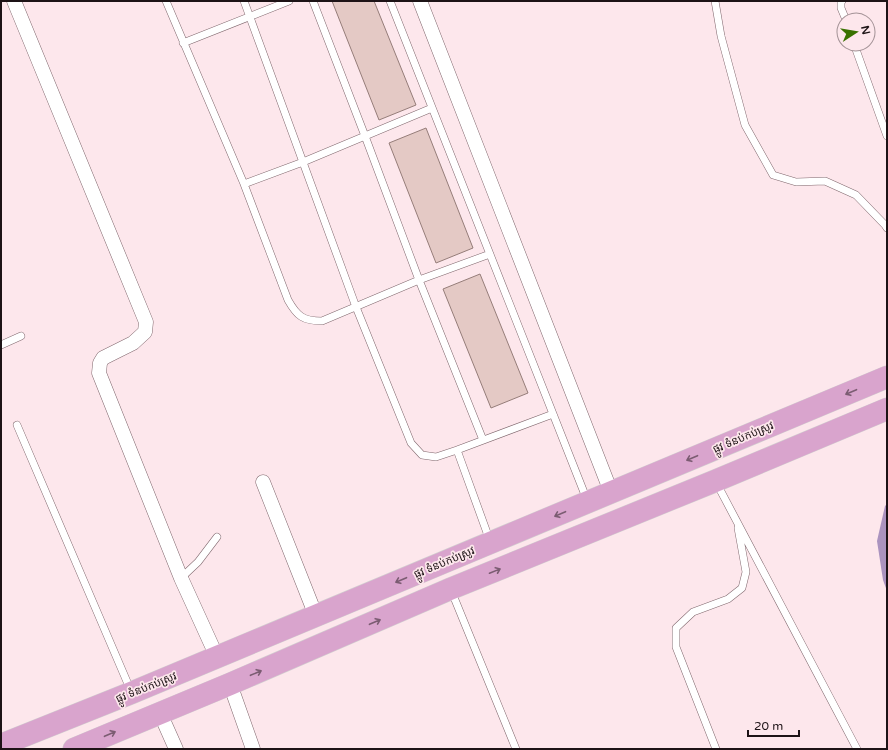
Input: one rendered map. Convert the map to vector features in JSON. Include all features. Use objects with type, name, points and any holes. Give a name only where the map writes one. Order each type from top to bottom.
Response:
[{"type":"main road","name":"ផ្លូវ ទំនប់កប់ស្រូវ","points":[[1,745],[132,693],[887,377]]},
{"type":"main road","points":[[74,749],[230,684],[450,589],[887,409]]},
{"type":"street","points":[[14,1],[146,322],[145,332],[133,343],[103,358],[100,363],[99,373],[181,578],[217,657]]},
{"type":"street","points":[[420,1],[611,492]]},
{"type":"street","points":[[263,482],[316,616]]},
{"type":"street","points":[[230,684],[253,749]]},
{"type":"street","points":[[160,713],[176,749]]},
{"type":"lane","points":[[166,1],[244,184],[288,300],[294,310],[303,318],[311,321],[322,321],[419,280],[490,254]]},
{"type":"lane","points":[[244,1],[356,307],[411,443],[422,455],[436,457],[553,414]]},
{"type":"lane","points":[[183,43],[289,1]]},
{"type":"lane","points":[[313,1],[419,280],[483,440]]},
{"type":"lane","points":[[390,1],[587,502]]},
{"type":"lane","points":[[715,1],[720,36],[745,125],[773,175],[796,182],[825,181],[856,195],[887,228]]},
{"type":"lane","points":[[842,1],[841,8],[843,12]]},
{"type":"lane","points":[[857,52],[887,136]]},
{"type":"lane","points":[[244,184],[303,162],[432,108]]},
{"type":"lane","points":[[1,345],[21,336]]},
{"type":"lane","points":[[17,424],[132,693]]},
{"type":"lane","points":[[457,450],[490,543]]},
{"type":"lane","points":[[715,481],[857,749]]},
{"type":"lane","points":[[716,749],[676,647],[676,628],[693,612],[728,599],[742,588],[746,572],[736,520]]},
{"type":"lane","points":[[181,578],[198,562],[217,537]]},
{"type":"lane","points":[[450,589],[516,749]]},
{"type":"shaded area","points":[[887,504],[887,591],[883,580],[877,541],[885,506]]},
{"type":"building","points":[[332,1],[374,1],[416,105],[379,120]]},
{"type":"building","points":[[426,128],[473,248],[436,263],[389,143]]},
{"type":"building","points":[[480,274],[528,393],[491,408],[443,289]]}]
